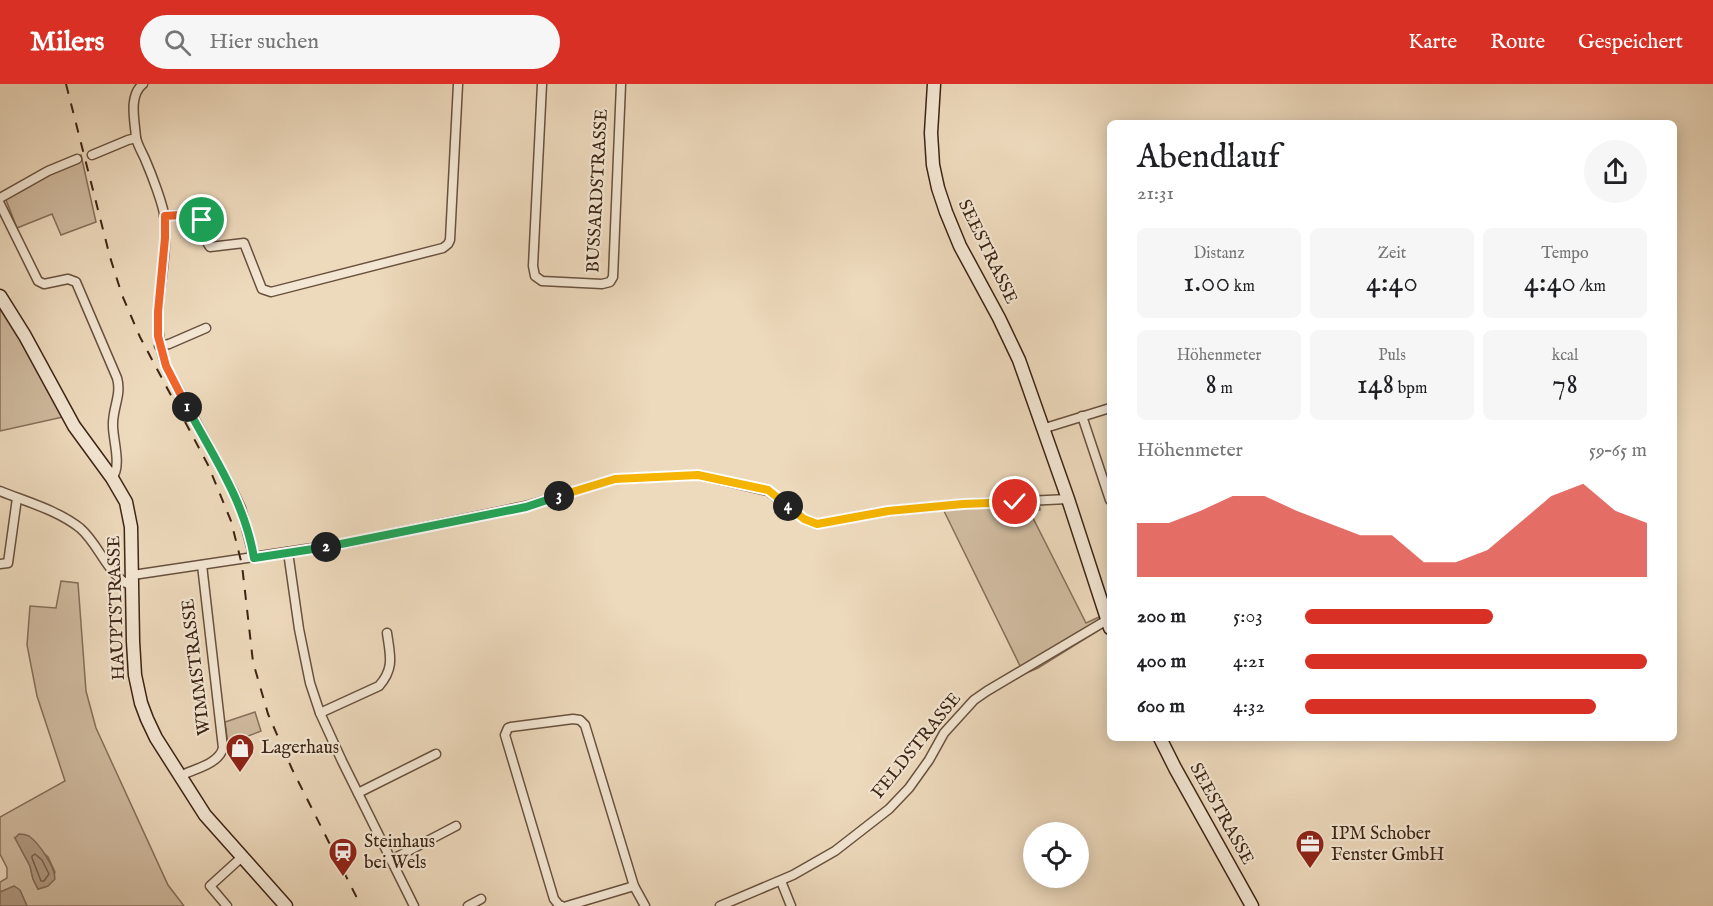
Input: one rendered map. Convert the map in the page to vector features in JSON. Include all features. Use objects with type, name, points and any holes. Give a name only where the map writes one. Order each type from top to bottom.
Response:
[{"type":"street","points":[[142,84],[134,98],[136,138],[165,216],[158,319],[159,346],[166,366],[237,500],[248,530],[254,558]]},
{"type":"street","points":[[165,216],[185,214],[201,216],[210,247],[244,243],[262,289],[271,292],[443,248],[450,240],[458,84]]},
{"type":"street","name":"BUSSARDSTRASSE","points":[[542,84],[533,266],[536,276],[542,281],[602,284],[610,282],[613,277],[621,84]]},
{"type":"street","name":"SEESTRASSE","points":[[934,84],[931,133],[933,165],[938,188],[960,246],[1019,360],[1068,499],[1107,621]]},
{"type":"street","points":[[92,155],[136,138]]},
{"type":"street","points":[[0,198],[48,171],[77,159]]},
{"type":"street","points":[[0,204],[38,281],[44,284],[68,279],[76,282],[117,378],[119,391],[113,423],[117,469],[112,478]]},
{"type":"street","name":"HAUPTSTRASSE","points":[[0,296],[25,336],[74,426],[112,478],[126,502],[131,527],[135,675],[141,703],[156,738],[206,814],[286,906]]},
{"type":"street","points":[[159,346],[206,328]]},
{"type":"street","points":[[1042,429],[1107,409]]},
{"type":"street","points":[[1082,416],[1107,491]]},
{"type":"street","points":[[0,491],[64,518],[82,530],[121,580],[133,581],[202,565],[347,543],[526,507],[615,479],[698,475],[768,490],[804,519],[817,524],[888,511],[963,504],[1068,499]]},
{"type":"street","points":[[0,564],[8,563],[17,498]]},
{"type":"street","points":[[288,552],[300,638],[310,683],[320,713],[414,906]]},
{"type":"street","name":"WIMMSTRASSE","points":[[180,776],[216,760],[222,755],[223,748],[202,565]]},
{"type":"street","name":"FELDSTRASSE","points":[[720,906],[781,881],[835,851],[889,809],[909,788],[929,760],[944,733],[974,700],[1107,625]]},
{"type":"street","points":[[320,713],[379,686],[386,678],[391,665],[387,633]]},
{"type":"street","points":[[562,906],[554,899],[504,738],[506,731],[512,727],[573,718],[583,722],[634,886],[645,906]]},
{"type":"street","name":"SEESTRASSE","points":[[1162,741],[1252,906]]},
{"type":"street","points":[[358,794],[436,754]]},
{"type":"street","points":[[391,860],[456,826]]},
{"type":"street","points":[[227,906],[210,886],[243,856]]},
{"type":"street","points":[[781,881],[791,906]]},
{"type":"street","points":[[567,906],[634,886]]},
{"type":"street","points":[[468,906],[481,899]]},
{"type":"shaded area","points":[[81,155],[96,222],[61,235],[52,214],[17,228],[3,192],[59,162]]},
{"type":"shaded area","points":[[0,301],[63,417],[0,431]]},
{"type":"shaded area","points":[[1039,503],[1040,510],[1030,512],[1086,623],[1099,617],[1104,627],[1038,668],[1024,674],[943,509]]},
{"type":"shaded area","points":[[61,581],[78,583],[86,691],[96,728],[168,885],[184,906],[27,906],[20,891],[14,886],[0,892],[0,882],[7,878],[7,868],[0,854],[0,817],[65,781],[37,696],[27,645],[30,606],[56,608]],"holes":[[[15,838],[48,857],[55,872],[50,884],[38,889],[30,866]]]},
{"type":"shaded area","points":[[255,712],[261,731],[228,744],[225,722]]},
{"type":"water","points":[[19,834],[33,839],[49,862],[55,879],[48,886],[38,889],[30,866],[15,838]]},
{"type":"water","points":[[14,886],[20,890],[27,906],[0,906],[0,892]]},
{"type":"railway","points":[[66,84],[110,257],[122,295],[140,337],[208,465],[231,521],[242,565],[253,662],[268,714],[292,769],[361,906]]},
{"type":"place","name":"Lagerhaus","points":[[240,774]]},
{"type":"place","name":"IPM Schober Fenster GmbH","points":[[1310,870]]},
{"type":"place","name":"Steinhaus bei Wels","points":[[343,878]]},
{"type":"route","points":[[202,220],[201,216],[196,214],[165,216],[163,270],[157,327],[159,346],[166,366],[188,409],[233,490],[248,530],[254,558],[347,543],[526,507],[615,479],[698,475],[768,490],[804,519],[817,524],[888,511],[1015,502]]}]
